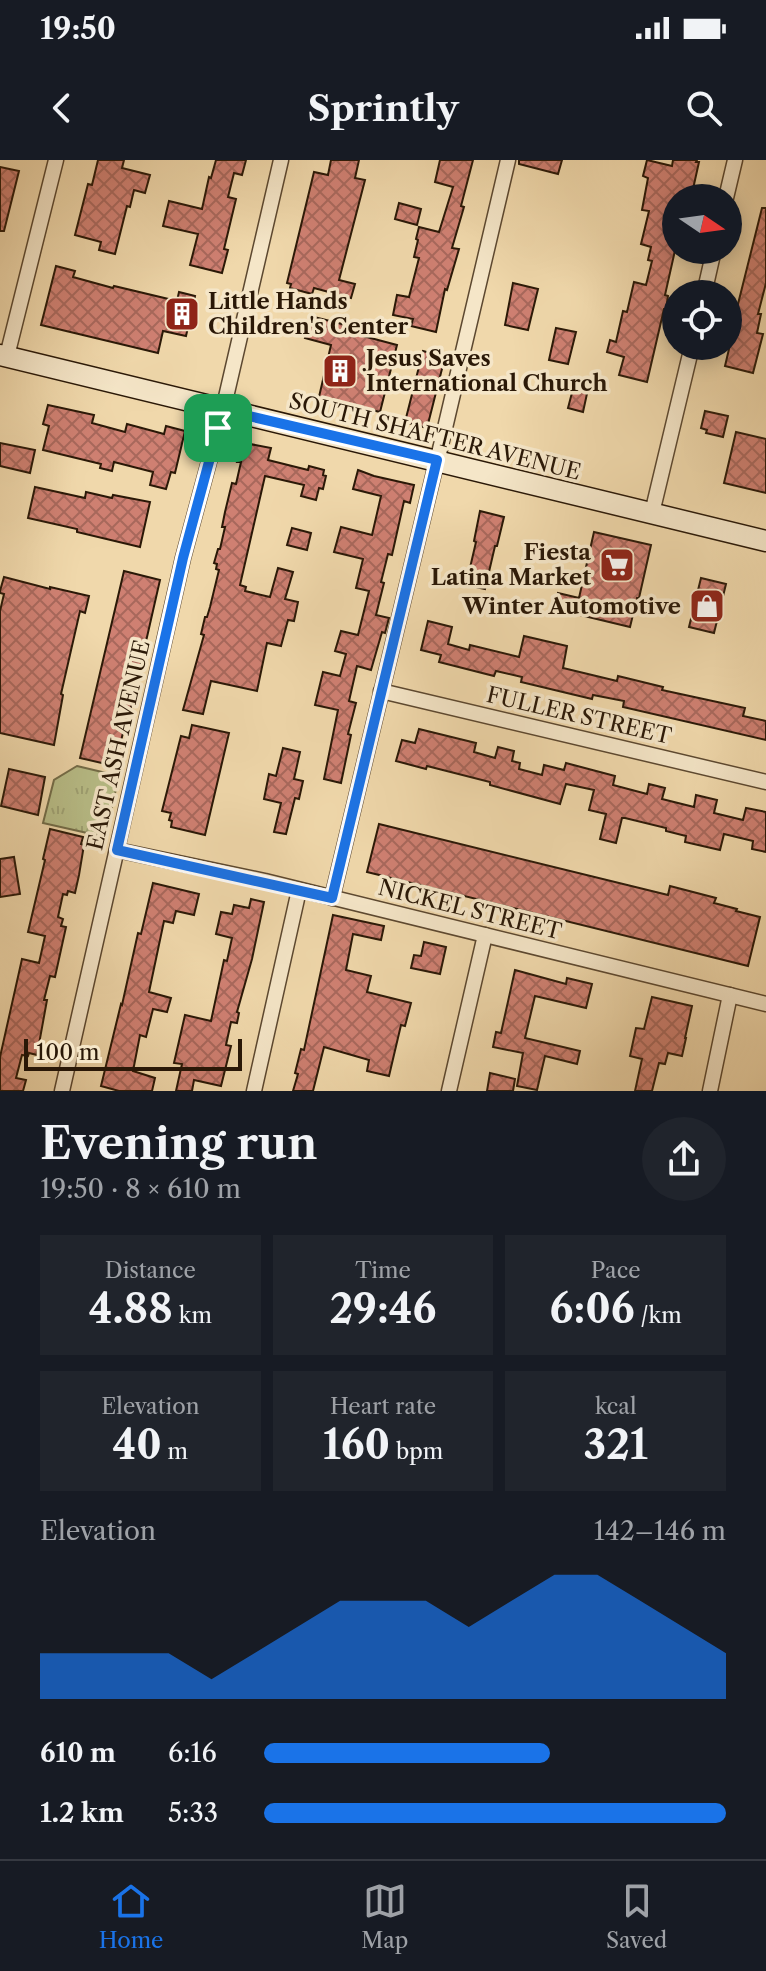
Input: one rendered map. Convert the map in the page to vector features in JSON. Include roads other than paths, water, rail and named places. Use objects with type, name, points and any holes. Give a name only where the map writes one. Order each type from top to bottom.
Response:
[{"type":"main road","name":"SOUTH SHAFTER AVENUE","points":[[4,356],[766,541]]},
{"type":"street","points":[[4,356],[56,160]]},
{"type":"street","name":"EAST ASH AVENUE","points":[[62,1091],[183,558],[223,410],[281,160]]},
{"type":"street","points":[[332,898],[508,160]]},
{"type":"street","points":[[729,184],[735,160]]},
{"type":"street","points":[[652,513],[689,360]]},
{"type":"street","name":"FULLER STREET","points":[[381,691],[766,782]]},
{"type":"street","name":"NICKEL STREET","points":[[117,850],[299,890],[730,995],[765,999]]},
{"type":"street","points":[[254,1091],[299,890]]},
{"type":"street","points":[[449,1091],[485,935]]},
{"type":"street","points":[[710,1091],[730,995]]},
{"type":"place","name":"Little Hands Children's Center","points":[[182,314]]},
{"type":"place","name":"Jesus Saves International Church","points":[[340,371]]},
{"type":"place","name":"Fiesta Latina Market","points":[[617,565]]},
{"type":"place","name":"Winter Automotive","points":[[707,606]]}]
